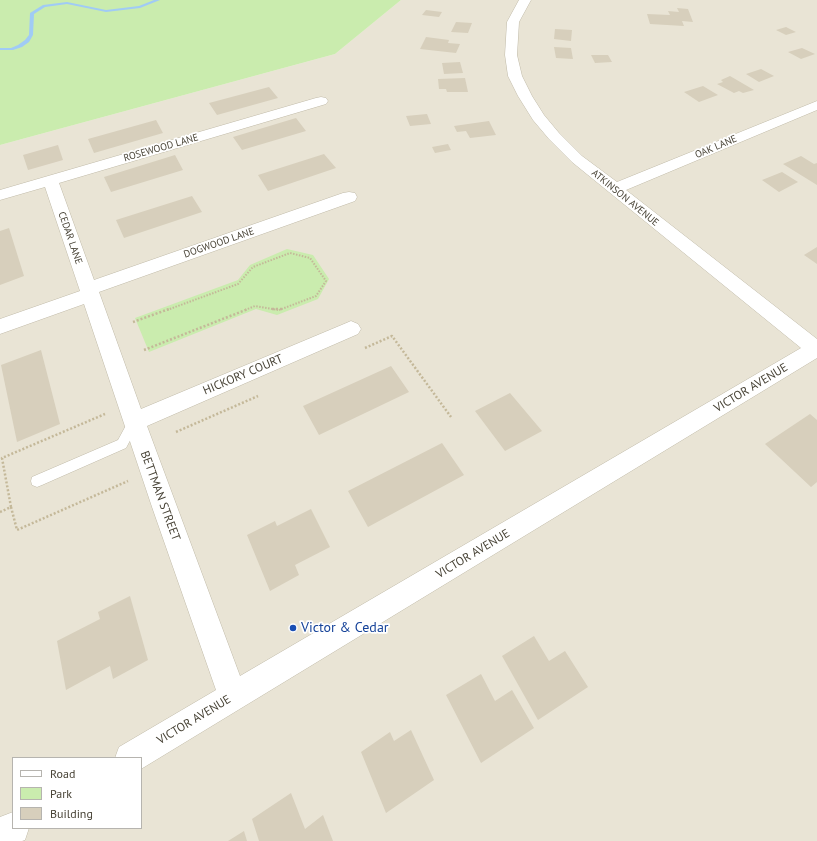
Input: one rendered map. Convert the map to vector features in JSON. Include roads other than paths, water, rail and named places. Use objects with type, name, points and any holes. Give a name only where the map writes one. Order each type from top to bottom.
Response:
[{"type":"street","name":"ATKINSON AVENUE","points":[[525,0],[519,8],[513,22],[511,55],[515,76],[538,117],[554,136],[577,159],[816,350]]},
{"type":"street","name":"ROSEWOOD LANE","points":[[0,195],[321,101]]},
{"type":"street","name":"OAK LANE","points":[[615,189],[817,105]]},
{"type":"street","name":"CEDAR LANE","points":[[50,180],[89,292]]},
{"type":"street","name":"DOGWOOD LANE","points":[[0,327],[89,292],[349,197]]},
{"type":"street","name":"BETTMAN STREET","points":[[89,292],[233,697]]},
{"type":"street","name":"HICKORY COURT","points":[[134,422],[351,329]]},
{"type":"street","name":"VICTOR AVENUE","points":[[132,757],[816,350]]},
{"type":"street","points":[[0,835],[12,829]]},
{"type":"lane","points":[[37,481],[122,444],[134,422]]},
{"type":"waterway","points":[[0,49],[11,49],[20,46],[27,41],[31,35],[32,13],[44,6],[67,3],[106,11],[140,7],[158,0]]},
{"type":"place","name":"Victor & Cedar","points":[[293,628]]}]
